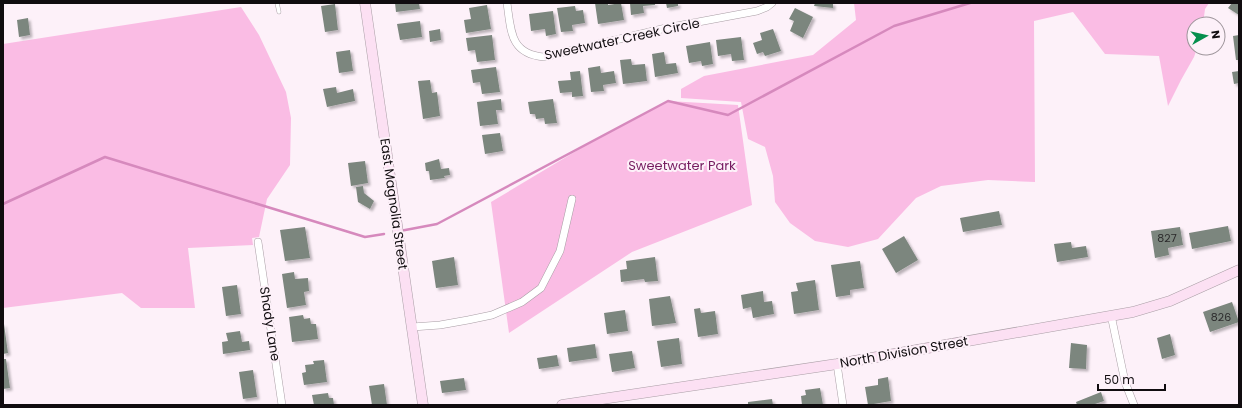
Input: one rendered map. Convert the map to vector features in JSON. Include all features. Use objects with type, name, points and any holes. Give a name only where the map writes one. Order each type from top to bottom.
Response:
[{"type":"street","name":"East Magnolia Street","points":[[365,3],[423,405]]},
{"type":"street","name":"Sweetwater Creek Circle","points":[[507,3],[512,34],[516,45],[524,52],[534,56],[544,57],[666,28],[757,11],[772,3]]},
{"type":"street","points":[[412,327],[440,325],[492,315],[522,302],[541,288],[560,251],[572,199]]},
{"type":"street","name":"Shady Lane","points":[[258,242],[282,405]]},
{"type":"street","name":"North Division Street","points":[[562,405],[837,364],[1152,308],[1239,270]]},
{"type":"street","points":[[1111,315],[1124,382],[1134,405]]},
{"type":"street","points":[[837,364],[843,405]]},
{"type":"lane","points":[[277,3],[279,12]]},
{"type":"green space","points":[[854,3],[1209,3],[1205,9],[1204,16],[1186,16],[1186,56],[1194,56],[1168,106],[1159,56],[1105,54],[1073,12],[1034,21],[1035,182],[988,180],[941,186],[916,198],[878,239],[848,247],[815,241],[790,223],[775,202],[773,176],[765,147],[748,139],[741,102],[681,98],[681,89],[704,76],[813,55],[856,20]]},
{"type":"green space","points":[[241,7],[259,35],[286,92],[291,118],[290,165],[267,199],[259,237],[252,238],[253,245],[188,248],[195,308],[141,308],[122,293],[3,308],[3,44]]},
{"type":"green space","name":"Sweetwater Park","points":[[668,101],[738,105],[752,205],[632,252],[509,333],[491,202],[593,141]]},
{"type":"building","points":[[395,3],[419,3],[420,9],[396,12]]},
{"type":"building","points":[[595,3],[608,3],[608,5],[621,3],[624,20],[598,24]]},
{"type":"building","points":[[630,3],[655,3],[655,5],[643,6],[644,13],[631,15]]},
{"type":"building","points":[[666,3],[678,3],[678,6],[667,8]]},
{"type":"building","points":[[815,3],[833,3],[833,8],[814,6]]},
{"type":"building","points":[[1232,3],[1239,3],[1239,15],[1228,8]]},
{"type":"building","points":[[335,4],[338,30],[325,32],[321,6]]},
{"type":"building","points":[[487,5],[491,29],[466,33],[464,20],[471,19],[469,8]]},
{"type":"building","points":[[575,6],[576,11],[583,10],[585,23],[572,25],[573,31],[561,32],[557,8]]},
{"type":"building","points":[[795,8],[813,17],[803,38],[790,31],[794,21],[789,19]]},
{"type":"building","points":[[553,11],[556,34],[546,36],[545,29],[531,31],[529,14]]},
{"type":"building","points":[[28,18],[30,35],[19,37],[17,20]]},
{"type":"building","points":[[420,21],[422,37],[400,40],[397,24]]},
{"type":"building","points":[[440,29],[441,40],[430,42],[429,31]]},
{"type":"building","points":[[773,29],[781,51],[765,56],[763,52],[757,54],[753,43],[762,40],[760,33]]},
{"type":"building","points":[[492,35],[495,60],[477,62],[475,50],[468,51],[466,38]]},
{"type":"building","points":[[1239,35],[1239,60],[1236,60],[1233,36]]},
{"type":"building","points":[[741,37],[744,60],[732,61],[731,54],[718,56],[716,40]]},
{"type":"building","points":[[710,42],[713,64],[702,66],[701,61],[689,63],[686,46]]},
{"type":"building","points":[[350,50],[353,71],[339,73],[336,52]]},
{"type":"building","points":[[664,52],[666,64],[676,63],[678,73],[655,77],[652,54]]},
{"type":"building","points":[[631,59],[632,65],[645,64],[647,81],[623,84],[620,60]]},
{"type":"building","points":[[600,66],[601,73],[614,71],[616,83],[603,85],[604,91],[591,92],[588,68]]},
{"type":"building","points":[[496,67],[500,92],[482,94],[480,82],[473,83],[471,70]]},
{"type":"building","points":[[580,71],[583,96],[572,97],[572,92],[560,93],[558,81],[571,80],[570,72]]},
{"type":"building","points":[[1239,71],[1239,83],[1234,84],[1232,72]]},
{"type":"building","points":[[430,80],[432,93],[437,92],[440,116],[423,119],[418,81]]},
{"type":"building","points":[[336,87],[337,93],[353,89],[355,101],[327,107],[323,89]]},
{"type":"building","points":[[501,99],[502,110],[496,110],[498,124],[480,126],[477,102]]},
{"type":"building","points":[[553,99],[557,123],[545,124],[544,118],[536,119],[535,114],[530,114],[528,102]]},
{"type":"building","points":[[500,133],[503,151],[485,154],[482,135]]},
{"type":"building","points":[[439,159],[441,169],[449,168],[450,175],[444,176],[445,178],[430,180],[429,171],[426,171],[425,163]]},
{"type":"building","points":[[365,161],[368,183],[351,186],[348,163]]},
{"type":"building","points":[[363,186],[364,193],[374,201],[370,209],[358,202],[356,187]]},
{"type":"building","points":[[999,211],[1002,225],[963,232],[960,218]]},
{"type":"building","points":[[1228,226],[1231,241],[1192,249],[1189,233]]},
{"type":"building","points":[[305,227],[310,258],[285,261],[280,230]]},
{"type":"building","points":[[1180,227],[1183,245],[1168,248],[1169,255],[1155,258],[1151,231]]},
{"type":"building","points":[[904,236],[918,260],[896,273],[882,249]]},
{"type":"building","points":[[1071,242],[1072,248],[1086,246],[1088,257],[1057,262],[1054,244]]},
{"type":"building","points":[[454,257],[458,285],[436,288],[432,261]]},
{"type":"building","points":[[655,257],[658,281],[645,282],[644,279],[621,282],[620,270],[627,269],[626,261]]},
{"type":"building","points":[[860,261],[864,288],[850,290],[850,295],[836,297],[831,265]]},
{"type":"building","points":[[294,272],[295,279],[308,278],[309,291],[304,292],[306,305],[287,308],[282,274]]},
{"type":"building","points":[[815,280],[819,310],[794,314],[791,292],[798,291],[796,283]]},
{"type":"building","points":[[237,285],[241,314],[226,316],[222,287]]},
{"type":"building","points":[[763,291],[764,302],[772,301],[774,314],[753,318],[751,307],[743,309],[741,295]]},
{"type":"building","points":[[670,296],[676,323],[652,326],[649,299]]},
{"type":"building","points":[[1232,302],[1239,322],[1210,332],[1203,312]]},
{"type":"building","points":[[700,308],[701,313],[715,311],[718,334],[698,337],[694,309]]},
{"type":"building","points":[[625,310],[628,331],[607,334],[604,313]]},
{"type":"building","points":[[303,315],[304,319],[310,318],[311,324],[316,324],[318,339],[292,342],[289,317]]},
{"type":"building","points":[[3,324],[8,353],[3,354]]},
{"type":"building","points":[[240,331],[242,342],[249,341],[250,350],[223,354],[222,342],[228,341],[226,333]]},
{"type":"building","points":[[1170,334],[1175,355],[1162,359],[1157,338]]},
{"type":"building","points":[[679,338],[682,364],[661,367],[657,341]]},
{"type":"building","points":[[1071,343],[1087,345],[1086,369],[1069,368]]},
{"type":"building","points":[[595,344],[597,358],[569,362],[567,348]]},
{"type":"building","points":[[632,351],[635,368],[612,372],[609,354]]},
{"type":"building","points":[[557,355],[559,366],[539,369],[537,358]]},
{"type":"building","points":[[3,359],[6,359],[10,388],[3,389]]},
{"type":"building","points":[[324,360],[327,382],[304,385],[302,373],[306,372],[305,365],[314,364],[313,361]]},
{"type":"building","points":[[253,370],[257,397],[243,399],[239,372]]},
{"type":"building","points":[[888,377],[891,401],[868,405],[865,387],[878,385],[878,379]]},
{"type":"building","points":[[464,378],[466,390],[442,393],[440,381]]},
{"type":"building","points":[[384,384],[387,405],[372,405],[369,386]]},
{"type":"building","points":[[820,388],[823,405],[802,405],[801,396],[806,395],[805,390]]},
{"type":"building","points":[[1101,392],[1104,401],[1092,405],[1077,405],[1076,402]]},
{"type":"building","points":[[328,393],[329,398],[333,398],[334,405],[314,405],[312,395]]},
{"type":"building","points":[[772,399],[773,405],[748,405],[748,402]]},
{"type":"waterway","points":[[400,231],[437,224],[668,101],[728,115],[894,26],[970,3]]},
{"type":"waterway","points":[[3,204],[105,157],[365,237],[384,234]]}]
